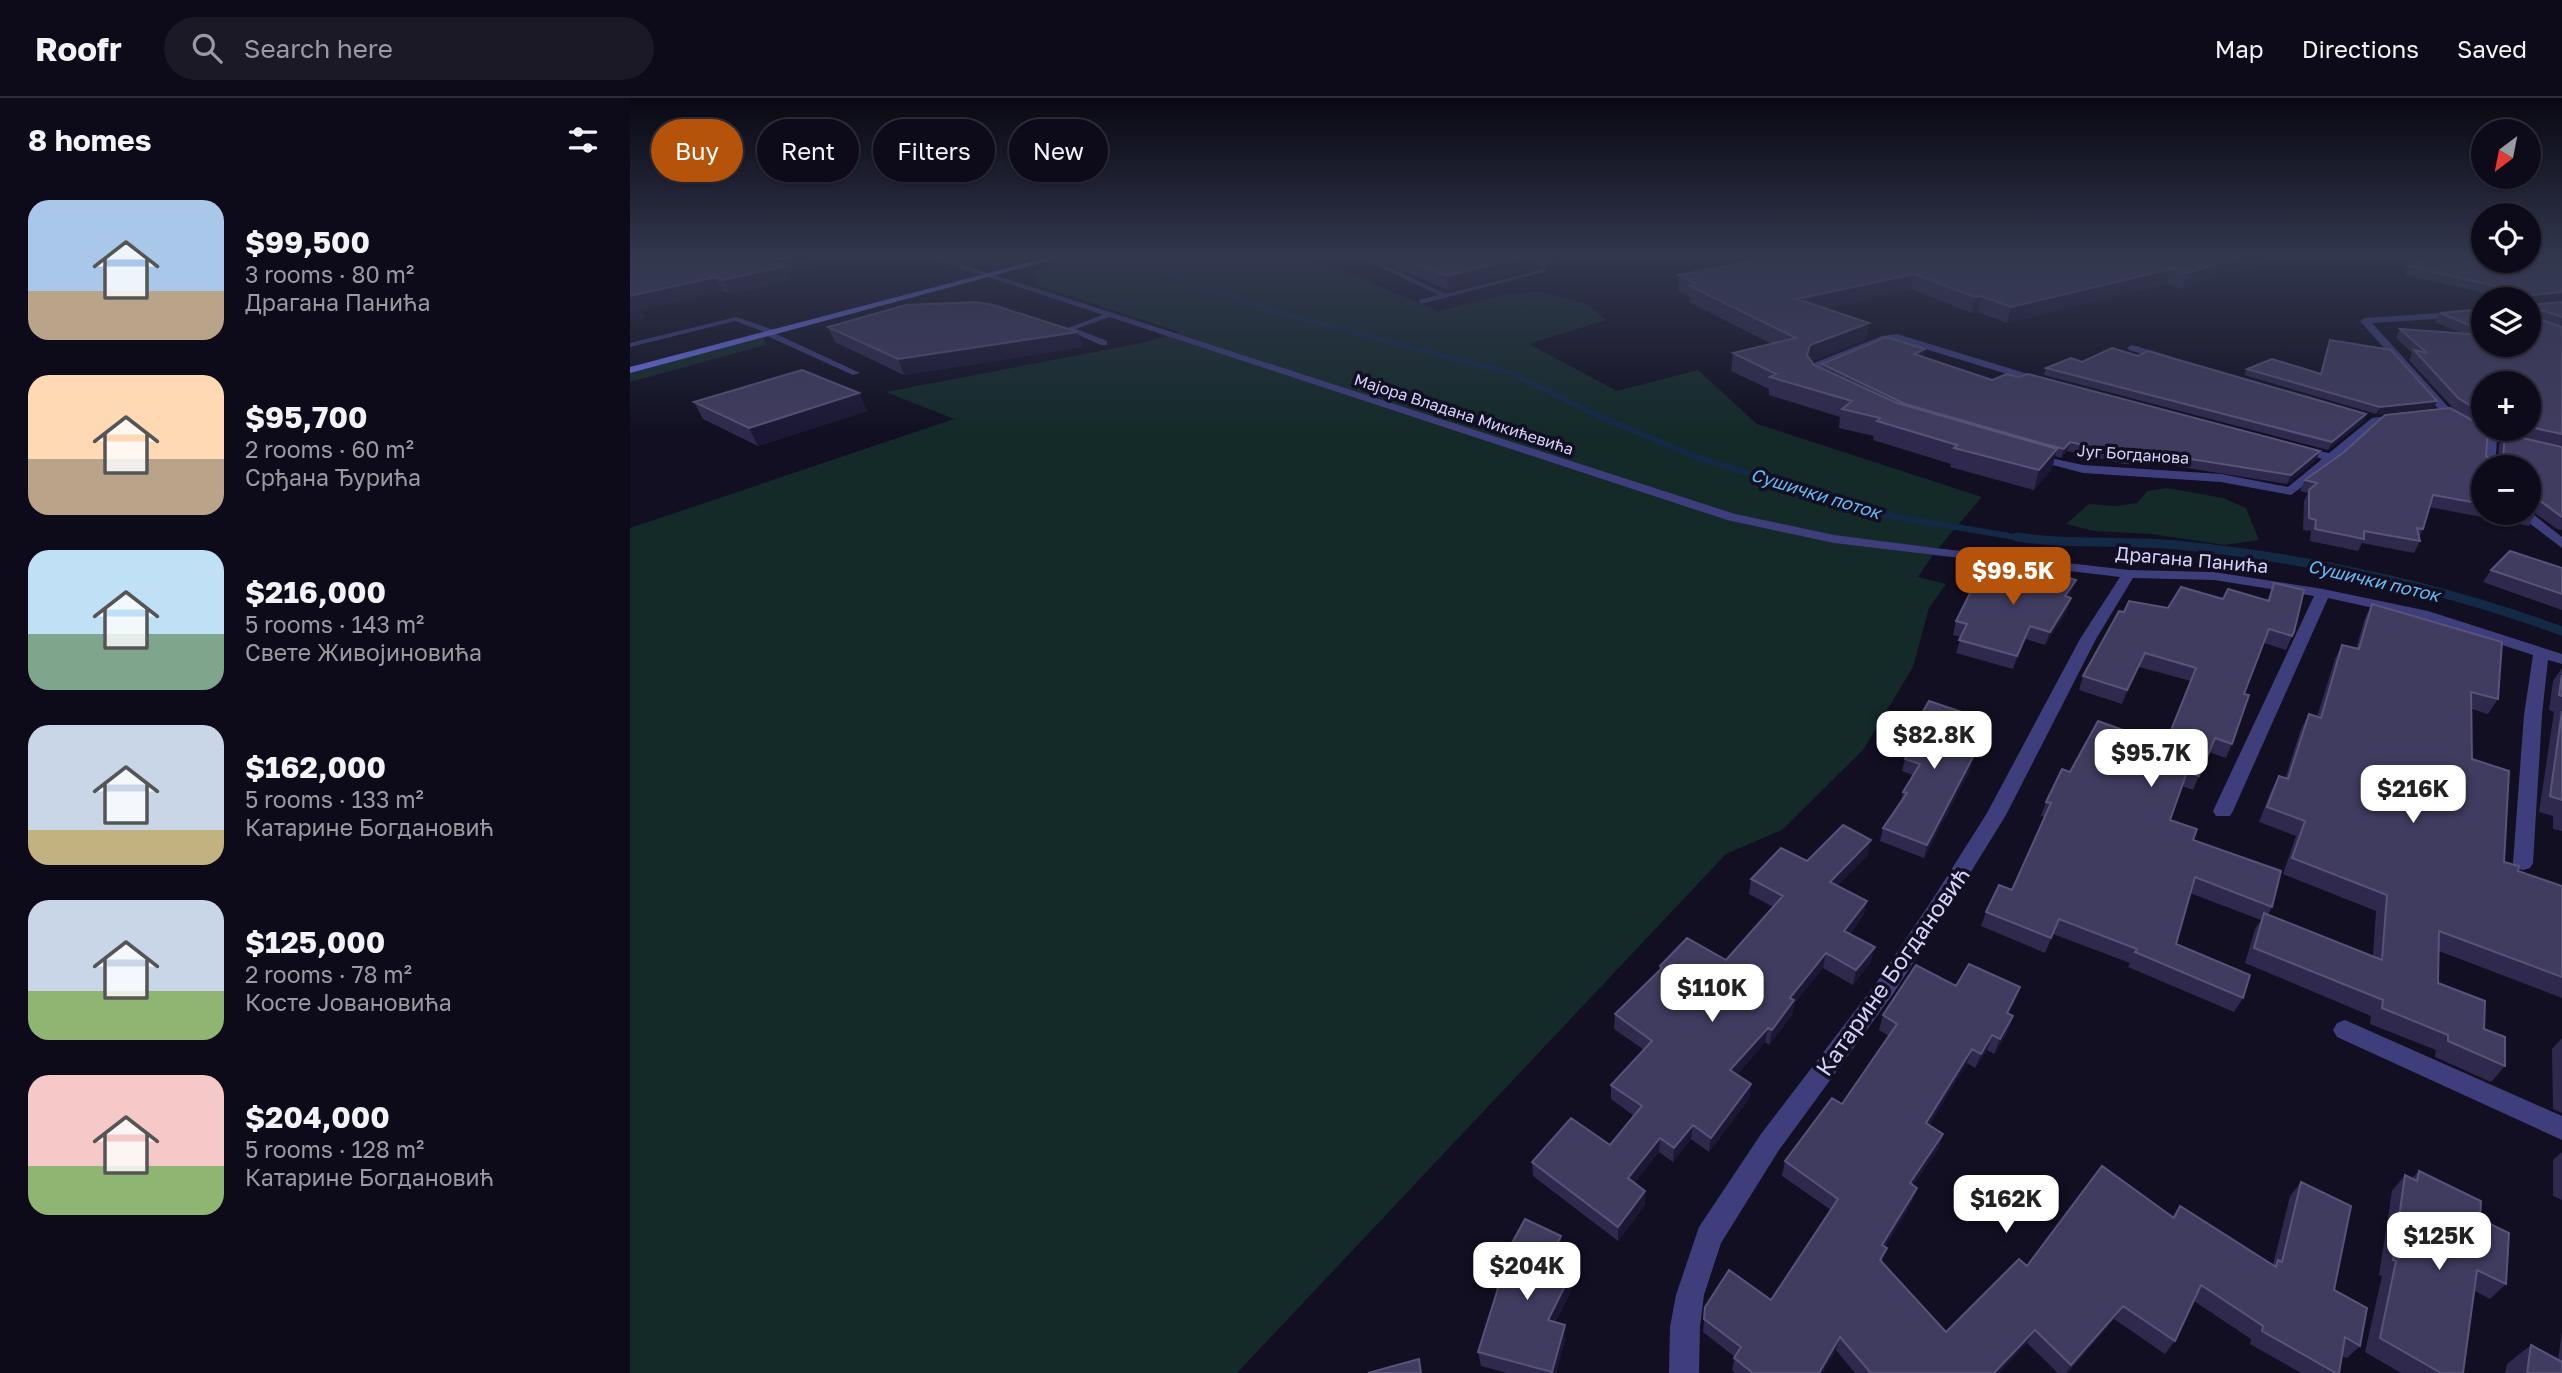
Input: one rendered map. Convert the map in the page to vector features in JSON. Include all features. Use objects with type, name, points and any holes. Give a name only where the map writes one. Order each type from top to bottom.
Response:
[{"type":"street","points":[[630,370],[836,316]]},
{"type":"street","name":"Мајора Владана Микићевића","points":[[1113,316],[1732,517],[1834,539],[1935,552]]},
{"type":"street","points":[[2446,316],[2365,321],[2441,413],[2471,428]]},
{"type":"street","points":[[1828,383],[1813,374],[1813,367],[1885,338],[1897,337],[2062,387]]},
{"type":"street","points":[[2132,348],[2184,363]]},
{"type":"street","points":[[2363,416],[2376,420],[2412,416]]},
{"type":"street","name":"Југ Богданова","points":[[2018,454],[2083,468],[2188,473],[2291,491],[2376,420]]},
{"type":"street","points":[[2505,441],[2562,453]]},
{"type":"street","points":[[2281,443],[2333,458]]},
{"type":"street","points":[[2539,525],[2562,544]]},
{"type":"street","name":"Драгана Панића","points":[[1935,552],[2129,574],[2214,576],[2323,593],[2423,614],[2562,659]]},
{"type":"street","name":"Катарине Богдановић","points":[[1684,1373],[1685,1327],[1690,1295],[1709,1237],[1770,1142],[1885,988],[1941,903],[1996,815],[2088,639],[2129,574]]},
{"type":"street","points":[[2223,811],[2323,593]]},
{"type":"street","points":[[2523,863],[2533,715],[2541,652]]},
{"type":"street","points":[[2346,1030],[2562,1128]]},
{"type":"lane","points":[[1069,329],[1110,316]]},
{"type":"lane","points":[[630,345],[736,319],[856,373]]},
{"type":"lane","points":[[1057,326],[1104,343]]},
{"type":"green space","points":[[1129,316],[1601,316],[1606,320],[1529,344],[1617,391],[1698,370],[1757,424],[1982,497],[1935,552],[1918,577],[1946,584],[1929,608],[1913,667],[1863,750],[1782,830],[1726,854],[1237,1373],[630,1373],[630,528],[954,419],[886,392],[1142,343],[1179,332]]},
{"type":"green space","points":[[762,335],[766,345],[630,382],[630,370]]},
{"type":"green space","points":[[2167,488],[2223,498],[2246,508],[2259,540],[2225,545],[2151,534],[2094,531],[2066,524],[2089,504],[2116,506],[2137,503],[2147,491]]},
{"type":"building","points":[[869,316],[1026,316],[1078,332],[898,359],[828,327]]},
{"type":"building","points":[[1750,316],[1846,316],[1869,323],[1810,345],[1807,355],[1814,365],[1897,403],[2057,449],[2039,470],[1954,448],[1957,445],[1877,421],[1880,418],[1842,409],[1852,401],[1770,377],[1776,374],[1733,353],[1796,338]]},
{"type":"building","points":[[2446,316],[2471,316],[2471,326]]},
{"type":"building","points":[[2541,320],[2562,327],[2562,434],[2541,430],[2541,371],[2471,371],[2471,406],[2458,398],[2414,350],[2427,353],[2400,329],[2471,334],[2471,357],[2541,357]]},
{"type":"building","points":[[1886,337],[1925,349],[1914,354],[1992,380],[2007,374],[2018,377],[2028,374],[2320,451],[2291,475],[2153,453],[2151,456],[2127,455],[2070,442],[2064,449],[1905,404],[1822,364]]},
{"type":"building","points":[[2330,340],[2391,350],[2437,401],[2380,407],[2247,369],[2272,359],[2321,374]]},
{"type":"building","points":[[2112,348],[2138,356],[2148,351],[2366,414],[2332,442],[2046,368],[2071,358],[2082,362]]},
{"type":"building","points":[[802,370],[859,393],[749,428],[694,402]]},
{"type":"building","points":[[2450,408],[2471,419],[2471,441],[2487,441],[2486,455],[2471,455],[2471,502],[2433,495],[2423,529],[2417,528],[2420,541],[2364,531],[2364,539],[2315,529],[2316,520],[2309,518],[2309,490],[2317,483],[2305,480],[2344,452],[2385,415]]},
{"type":"building","points":[[2504,441],[2536,441],[2562,447],[2562,517],[2541,501],[2541,455],[2503,455]]},
{"type":"building","points":[[2510,551],[2562,568],[2562,594],[2491,570]]},
{"type":"building","points":[[1995,564],[2018,570],[2020,568],[2035,572],[2037,569],[2076,580],[2065,596],[2071,598],[2050,632],[2030,626],[2017,656],[1959,640],[1967,624],[1956,621],[1977,579],[1983,581]]},
{"type":"building","points":[[2274,583],[2304,590],[2294,632],[2292,636],[2269,629],[2244,694],[2249,695],[2232,744],[2215,738],[2199,776],[2187,772],[2170,820],[2197,829],[2193,840],[2281,871],[2272,907],[2195,877],[2176,944],[2250,975],[2243,998],[2135,952],[2137,949],[2059,919],[2051,938],[1986,912],[1999,885],[2012,890],[2051,803],[2046,802],[2062,769],[2070,772],[2098,721],[2165,745],[2196,668],[2145,653],[2127,690],[2083,676],[2119,611],[2124,612],[2129,601],[2168,608],[2181,587],[2223,599],[2228,589],[2269,601]]},
{"type":"building","points":[[2372,604],[2502,642],[2498,699],[2471,692],[2472,759],[2509,771],[2504,862],[2519,866],[2518,871],[2562,886],[2562,977],[2439,931],[2438,983],[2485,1001],[2484,1029],[2505,1037],[2505,1066],[2448,1041],[2448,1035],[2382,1008],[2383,1000],[2254,948],[2264,913],[2382,960],[2387,895],[2292,858],[2305,821],[2267,807],[2279,776],[2288,779],[2309,714],[2321,718],[2342,645],[2359,649]]},
{"type":"building","points":[[2562,675],[2562,696],[2559,695]]},
{"type":"building","points":[[1929,701],[1965,713],[1961,721],[1982,727],[1968,755],[1973,757],[1927,845],[1883,828],[1907,793],[1903,792],[1920,764],[1905,759],[1919,735],[1911,732]]},
{"type":"building","points":[[2562,711],[2562,800],[2550,796]]},
{"type":"building","points":[[1843,825],[1871,840],[1830,882],[1867,901],[1844,931],[1875,947],[1856,970],[1826,953],[1790,998],[1794,1000],[1772,1030],[1768,1028],[1730,1070],[1751,1084],[1711,1138],[1693,1125],[1674,1148],[1660,1138],[1628,1178],[1645,1191],[1618,1227],[1532,1162],[1571,1118],[1610,1145],[1642,1106],[1611,1085],[1652,1041],[1615,1014],[1662,968],[1660,966],[1687,938],[1726,960],[1783,896],[1751,879],[1781,848],[1807,861]]},
{"type":"building","points":[[1969,964],[2020,987],[2007,1013],[2013,1016],[2000,1039],[1992,1035],[1981,1054],[1972,1049],[1926,1123],[1943,1134],[1910,1183],[1917,1188],[1882,1245],[1887,1248],[1880,1260],[1946,1332],[2019,1259],[2027,1266],[2102,1166],[2174,1218],[2180,1206],[2276,1267],[2278,1260],[2282,1262],[2301,1182],[2351,1206],[2334,1290],[2367,1308],[2360,1346],[2345,1337],[2339,1373],[2262,1331],[2263,1326],[2201,1285],[2175,1341],[2123,1306],[2071,1365],[2035,1330],[1994,1373],[1871,1373],[1840,1337],[1819,1373],[1753,1373],[1734,1358],[1741,1347],[1704,1319],[1705,1307],[1729,1270],[1771,1300],[1838,1199],[1785,1161],[1832,1098],[1842,1104],[1897,1024],[1883,1015],[1916,965],[1956,986]]},
{"type":"building","points":[[2419,1171],[2481,1201],[2480,1219],[2509,1233],[2506,1284],[2477,1270],[2463,1373],[2441,1373],[2380,1338],[2396,1261],[2393,1260],[2405,1175],[2417,1181]]},
{"type":"building","points":[[1525,1219],[1561,1236],[1548,1262],[1571,1274],[1548,1320],[1565,1325],[1552,1372],[1478,1352],[1501,1279],[1494,1276]]},
{"type":"building","points":[[2531,1345],[2562,1362],[2562,1373],[2527,1373]]},
{"type":"building","points":[[1419,1359],[1421,1373],[1368,1373]]},
{"type":"waterway","name":"Сушички поток","points":[[1289,316],[1513,374],[1523,379]]},
{"type":"waterway","name":"Сушички поток","points":[[1520,377],[1601,417],[1691,455],[1873,513],[2027,539]]},
{"type":"waterway","name":"Сушички поток","points":[[2017,537],[2177,545],[2324,566],[2468,600],[2562,631]]}]
